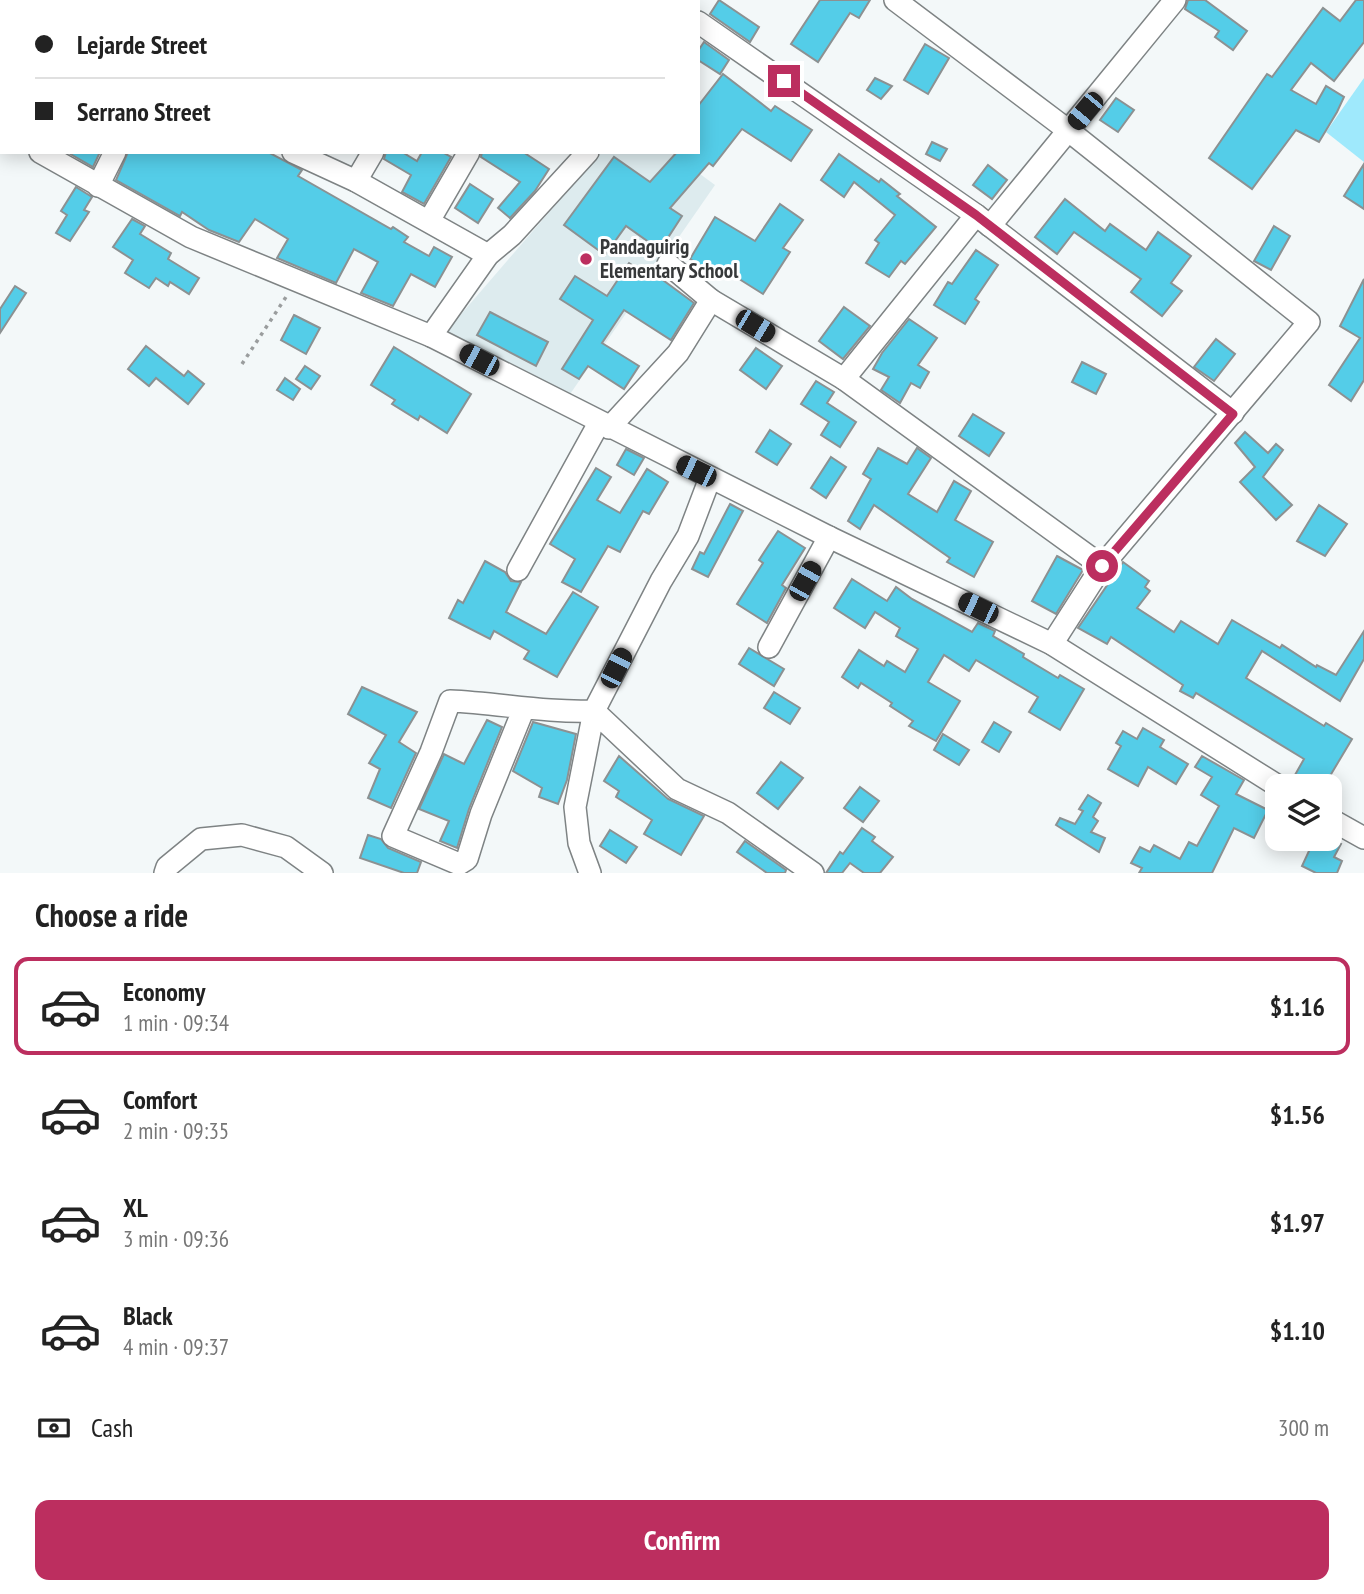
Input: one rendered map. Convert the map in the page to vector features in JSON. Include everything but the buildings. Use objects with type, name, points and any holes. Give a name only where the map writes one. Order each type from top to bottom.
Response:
[{"type":"street","points":[[895,0],[1069,131],[1309,321],[1102,566],[1052,644]]},
{"type":"street","points":[[844,379],[983,220],[1069,131],[1175,0]]},
{"type":"street","points":[[700,23],[983,220],[1233,414]]},
{"type":"street","points":[[43,154],[191,237],[431,335],[710,478],[1052,644],[1265,778]]},
{"type":"street","points":[[97,186],[114,154]]},
{"type":"street","points":[[297,154],[356,181],[488,256]]},
{"type":"street","points":[[356,181],[372,154]]},
{"type":"street","points":[[429,221],[468,154]]},
{"type":"street","points":[[431,335],[488,256],[512,235],[586,154]]},
{"type":"street","points":[[668,264],[711,300],[844,379],[1102,566]]},
{"type":"street","points":[[518,570],[604,425],[678,353],[711,300]]},
{"type":"street","points":[[590,873],[579,843],[575,807],[594,711],[661,581],[688,536],[710,478]]},
{"type":"street","points":[[769,646],[829,537]]},
{"type":"street","points":[[524,708],[481,814],[467,859],[459,864],[393,836],[431,752],[450,701],[524,708],[557,712],[594,711],[677,789],[729,813],[813,873]]},
{"type":"street","points":[[1342,826],[1364,838]]},
{"type":"street","points":[[165,873],[167,867],[201,839],[242,835],[286,847],[322,873]]},
{"type":"path","points":[[242,364],[296,280]]},
{"type":"shaded area","points":[[1364,78],[1364,162],[1326,132]]},
{"type":"shaded area","name":"Pandaguirig Elementary School","points":[[599,154],[673,154],[715,185],[568,397],[444,334]]},
{"type":"place","name":"Pandaguirig Elementary School","points":[[586,259]]},
{"type":"route","points":[[784,81],[976,215],[1233,414],[1102,566]]}]
